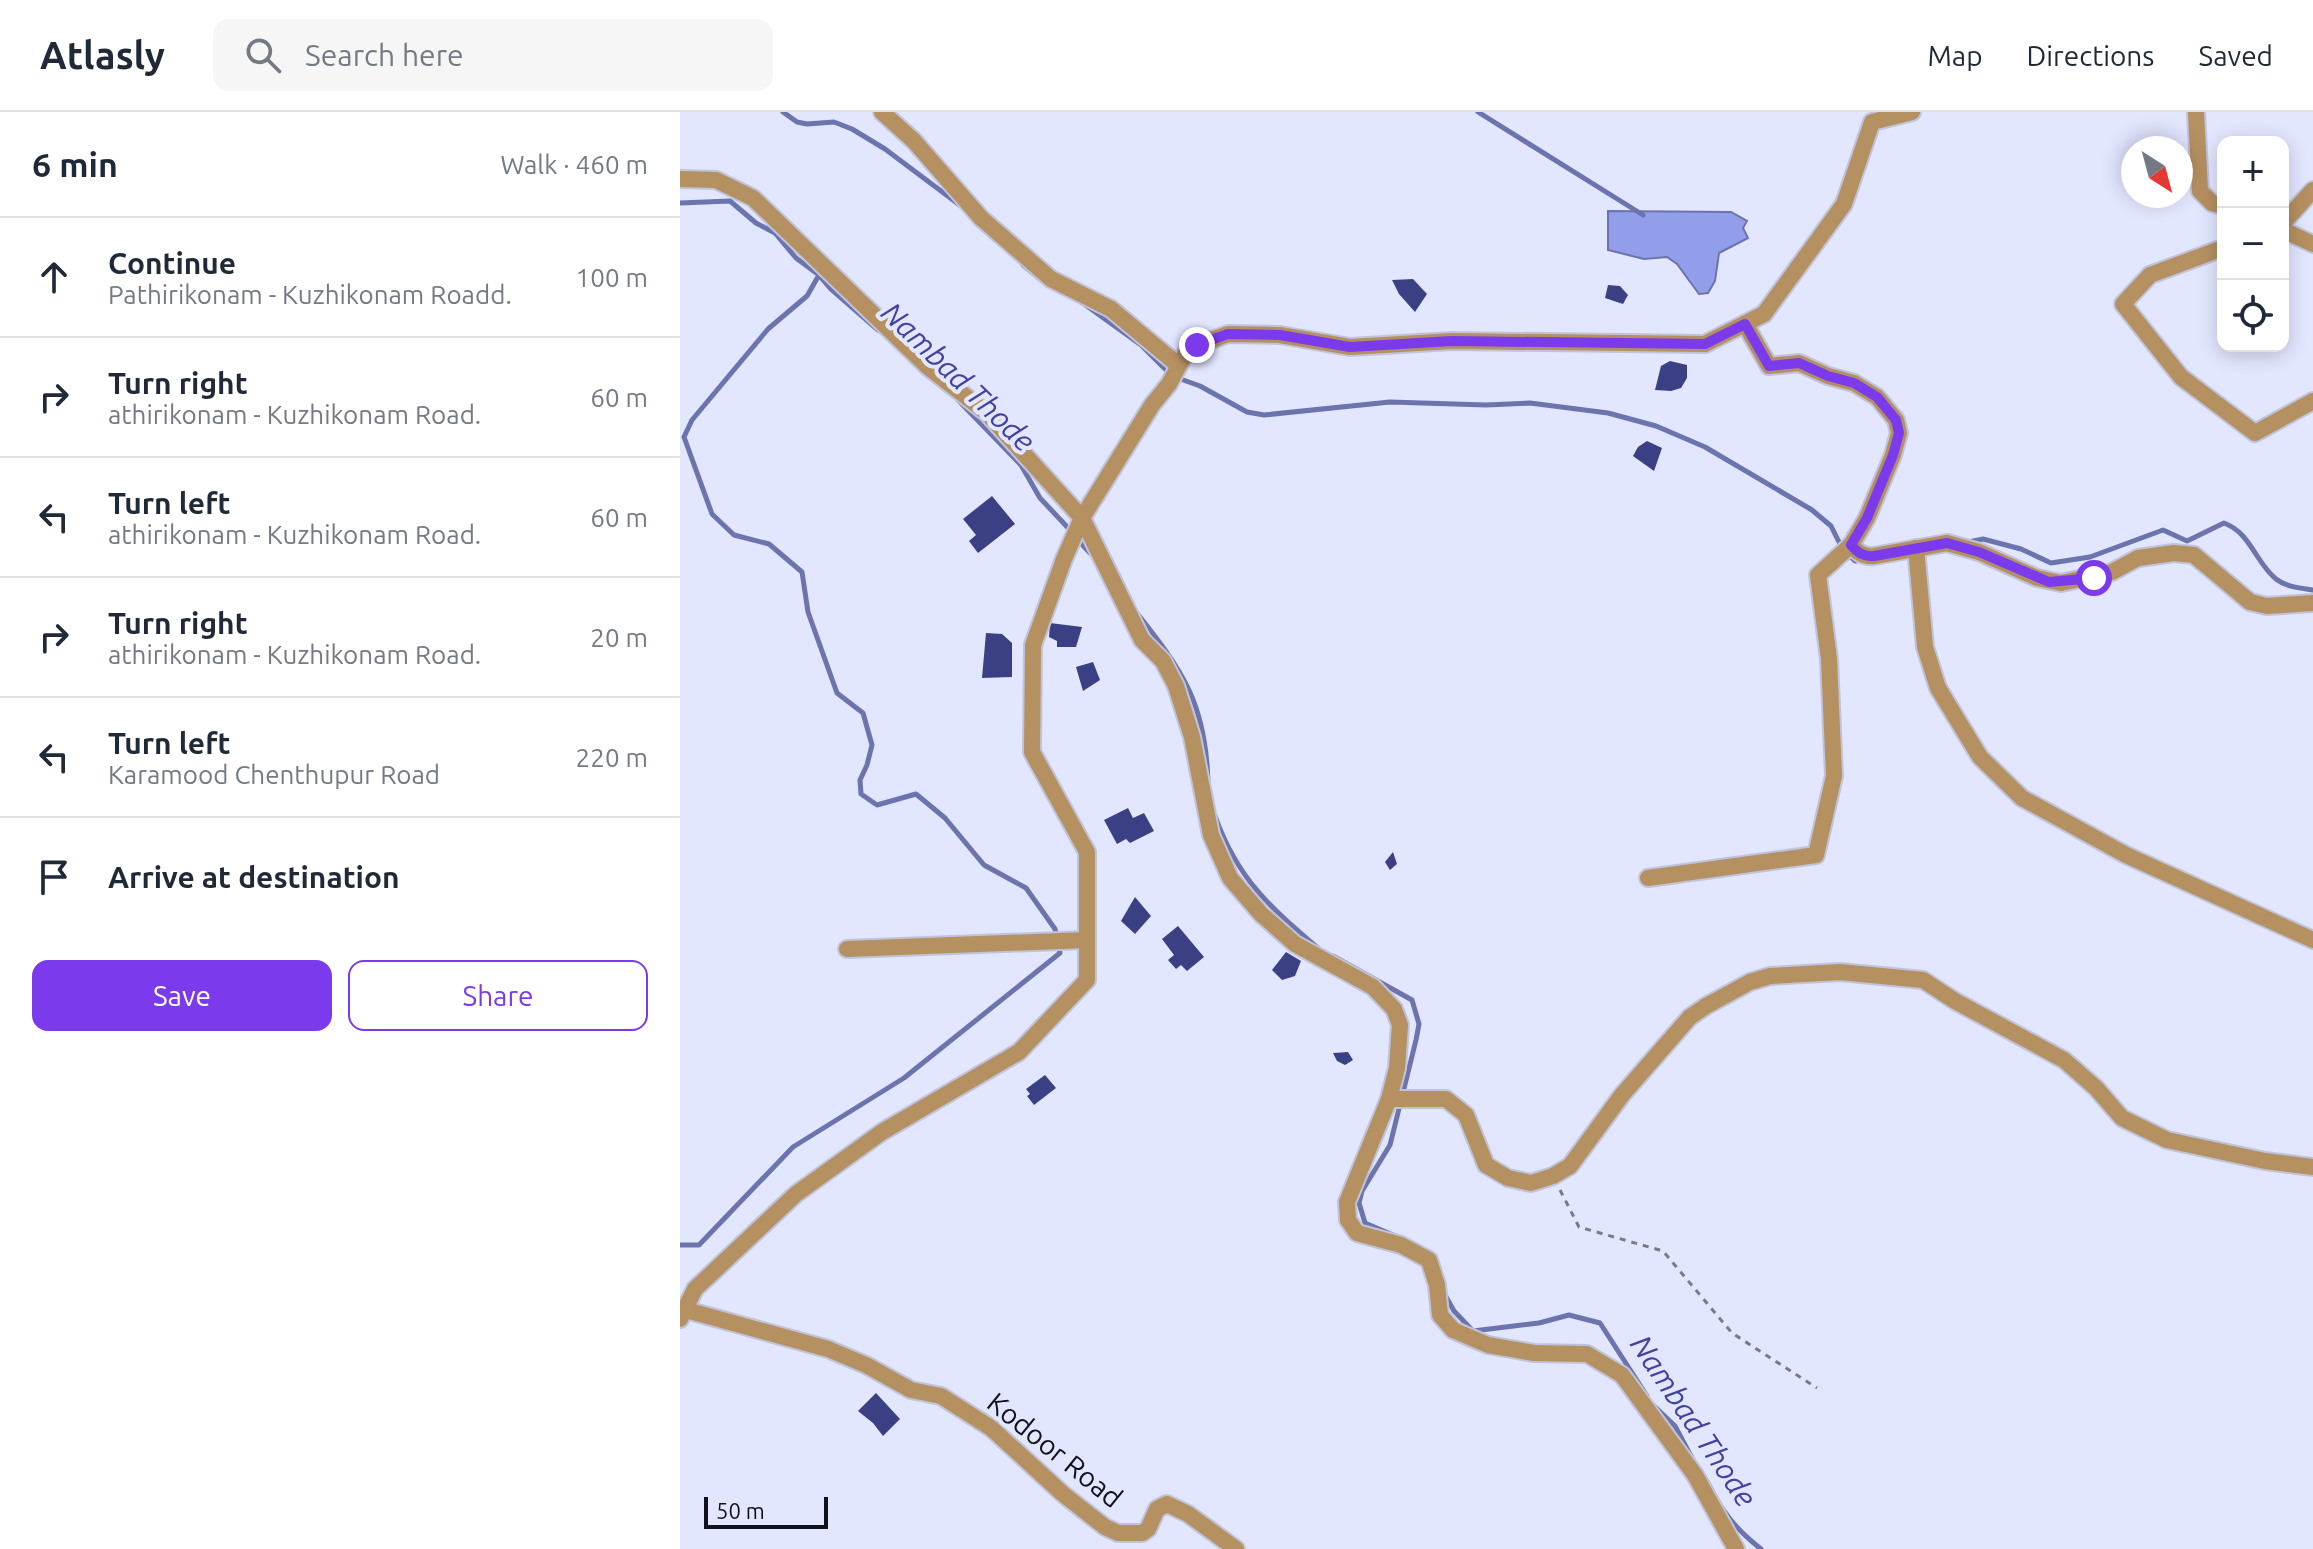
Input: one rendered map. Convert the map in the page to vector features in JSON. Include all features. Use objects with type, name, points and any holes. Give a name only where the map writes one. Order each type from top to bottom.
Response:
[{"type":"street","points":[[882,112],[914,141],[981,218],[1051,279],[1111,309],[1175,371]]},
{"type":"street","points":[[683,1315],[695,1289],[796,1194],[882,1132],[1019,1052],[1087,980],[1087,852],[1032,752],[1033,645],[1080,523],[1188,349],[1228,334],[1280,335],[1350,347],[1452,341],[1705,344],[1764,314],[1844,204],[1872,122],[1912,112]]},
{"type":"street","points":[[2196,112],[2200,191],[2217,204]]},
{"type":"street","points":[[680,179],[716,180],[753,198],[928,367],[987,413],[1080,523],[1142,640],[1163,661],[1176,686],[1192,737],[1211,835],[1230,878],[1261,914],[1295,944],[1373,987],[1394,1009],[1400,1025],[1397,1068],[1389,1099],[1347,1202],[1348,1220],[1357,1233],[1401,1245],[1429,1260],[1437,1285],[1440,1315],[1453,1330],[1488,1345],[1534,1353],[1587,1354],[1622,1375],[1695,1475],[1736,1549]]},
{"type":"street","points":[[2289,216],[2313,190]]},
{"type":"street","points":[[2289,233],[2313,244]]},
{"type":"street","points":[[2217,250],[2150,275],[2123,304],[2181,377],[2255,433],[2313,401]]},
{"type":"street","points":[[1648,878],[1816,855],[1834,776],[1829,659],[1818,575],[1851,545],[1861,529],[1880,490],[1896,444],[1898,426],[1891,412],[1872,393],[1854,383],[1799,363],[1769,366],[1745,324]]},
{"type":"street","points":[[1851,545],[1867,556],[1947,543],[1979,552],[2037,578],[2061,583],[2112,572],[2138,558],[2174,553],[2194,555],[2250,602],[2267,606],[2313,603]]},
{"type":"street","points":[[1916,548],[1925,647],[1938,688],[1980,757],[2022,798],[2100,841],[2313,940]]},
{"type":"street","points":[[847,949],[1087,940]]},
{"type":"street","points":[[1389,1099],[1446,1099],[1466,1115],[1486,1165],[1504,1176],[1531,1183],[1570,1166],[1622,1095],[1690,1017],[1706,1006],[1750,982],[1770,976],[1840,972],[1923,980],[1955,1001],[2064,1060],[2096,1088],[2122,1118],[2167,1140],[2265,1161],[2313,1167]]},
{"type":"street","points":[[680,1279],[695,1289]]},
{"type":"street","name":"Kodoor Road","points":[[683,1315],[828,1349],[866,1365],[911,1390],[941,1396],[991,1428],[1085,1512],[1118,1533],[1142,1533],[1148,1529],[1157,1509],[1167,1504],[1188,1514],[1236,1549]]},
{"type":"path","points":[[1553,1176],[1579,1227],[1663,1251],[1732,1333],[1817,1388]]},
{"type":"water","points":[[1608,211],[1731,212],[1747,221],[1743,228],[1748,238],[1719,253],[1715,281],[1708,293],[1699,294],[1677,264],[1667,257],[1644,259],[1608,250]]},
{"type":"building","points":[[1413,279],[1427,294],[1415,312],[1399,294],[1392,280]]},
{"type":"building","points":[[1608,285],[1620,286],[1628,295],[1623,304],[1605,298]]},
{"type":"building","points":[[1670,361],[1687,365],[1687,378],[1681,388],[1655,390],[1661,366]]},
{"type":"building","points":[[1647,441],[1662,448],[1654,471],[1633,456],[1638,447]]},
{"type":"building","points":[[992,496],[1015,524],[978,553],[969,541],[976,535],[963,519]]},
{"type":"building","points":[[1050,623],[1082,627],[1076,647],[1057,647],[1057,641],[1049,637]]},
{"type":"building","points":[[986,633],[1002,634],[1012,643],[1012,677],[982,678]]},
{"type":"building","points":[[1093,662],[1100,680],[1083,691],[1076,667]]},
{"type":"building","points":[[1128,808],[1133,818],[1144,813],[1154,831],[1130,843],[1126,839],[1117,844],[1104,820]]},
{"type":"building","points":[[1393,852],[1397,864],[1390,870],[1385,862]]},
{"type":"building","points":[[1135,897],[1151,916],[1135,934],[1121,921]]},
{"type":"building","points":[[1178,926],[1204,957],[1187,971],[1181,965],[1176,969],[1168,960],[1174,955],[1162,939]]},
{"type":"building","points":[[1286,952],[1301,961],[1295,976],[1282,980],[1272,970]]},
{"type":"building","points":[[1348,1052],[1353,1060],[1345,1065],[1337,1061],[1333,1053]]},
{"type":"building","points":[[1045,1075],[1056,1088],[1034,1105],[1026,1089]]},
{"type":"building","points":[[876,1393],[900,1419],[883,1436],[858,1411]]},
{"type":"waterway","points":[[783,112],[797,122],[834,122],[852,129],[885,149],[961,206]]},
{"type":"waterway","points":[[1478,112],[1643,215]]},
{"type":"waterway","points":[[680,203],[730,201],[756,223],[775,233],[796,258],[819,275],[807,296],[768,329],[692,420],[684,437],[712,514],[734,535],[769,544],[802,572],[808,612],[837,693],[863,713],[872,745],[860,780],[861,794],[877,805],[916,794],[945,818],[984,865],[1026,888],[1055,929],[1060,953],[904,1078],[793,1147],[699,1245],[680,1245]]},
{"type":"waterway","points":[[1023,265],[1040,279]]},
{"type":"waterway","name":"Nambad Thode","points":[[819,275],[878,330]]},
{"type":"waterway","points":[[1080,301],[1141,345],[1172,376],[1200,386],[1247,412],[1264,415],[1390,402],[1530,403],[1608,413],[1656,426],[1705,447],[1812,510],[1831,526],[1843,550],[1855,561],[1861,560]]},
{"type":"waterway","name":"Nambad Thode","points":[[958,400],[1021,465],[1040,498],[1071,531]]},
{"type":"waterway","points":[[1964,543],[1983,539],[2021,549],[2051,563],[2090,557],[2163,530],[2187,541],[2224,523],[2241,534],[2276,579],[2313,590]]},
{"type":"waterway","name":"Nambad Thode","points":[[1077,539],[1090,553]]},
{"type":"waterway","name":"Nambad Thode","points":[[1136,612],[1167,653],[1189,691],[1203,732],[1208,783]]},
{"type":"waterway","name":"Nambad Thode","points":[[1215,816],[1234,858],[1257,891],[1320,950]]},
{"type":"waterway","name":"Nambad Thode","points":[[1333,956],[1412,1000],[1419,1024],[1390,1145],[1362,1191],[1359,1203],[1365,1223],[1400,1238]]},
{"type":"waterway","name":"Nambad Thode","points":[[1445,1295],[1454,1311],[1473,1331],[1539,1323],[1569,1315],[1600,1323],[1647,1396]]},
{"type":"waterway","name":"Nambad Thode","points":[[1652,1404],[1675,1426],[1693,1460]]},
{"type":"waterway","name":"Nambad Thode","points":[[1701,1472],[1728,1516],[1761,1549]]},
{"type":"route","points":[[1197,345],[1228,334],[1280,335],[1350,347],[1452,341],[1705,344],[1745,324],[1769,366],[1799,363],[1866,388],[1896,420],[1899,433],[1893,455],[1867,518],[1851,545],[1858,552],[1874,556],[1947,543],[1979,552],[2049,582],[2094,578]]}]
